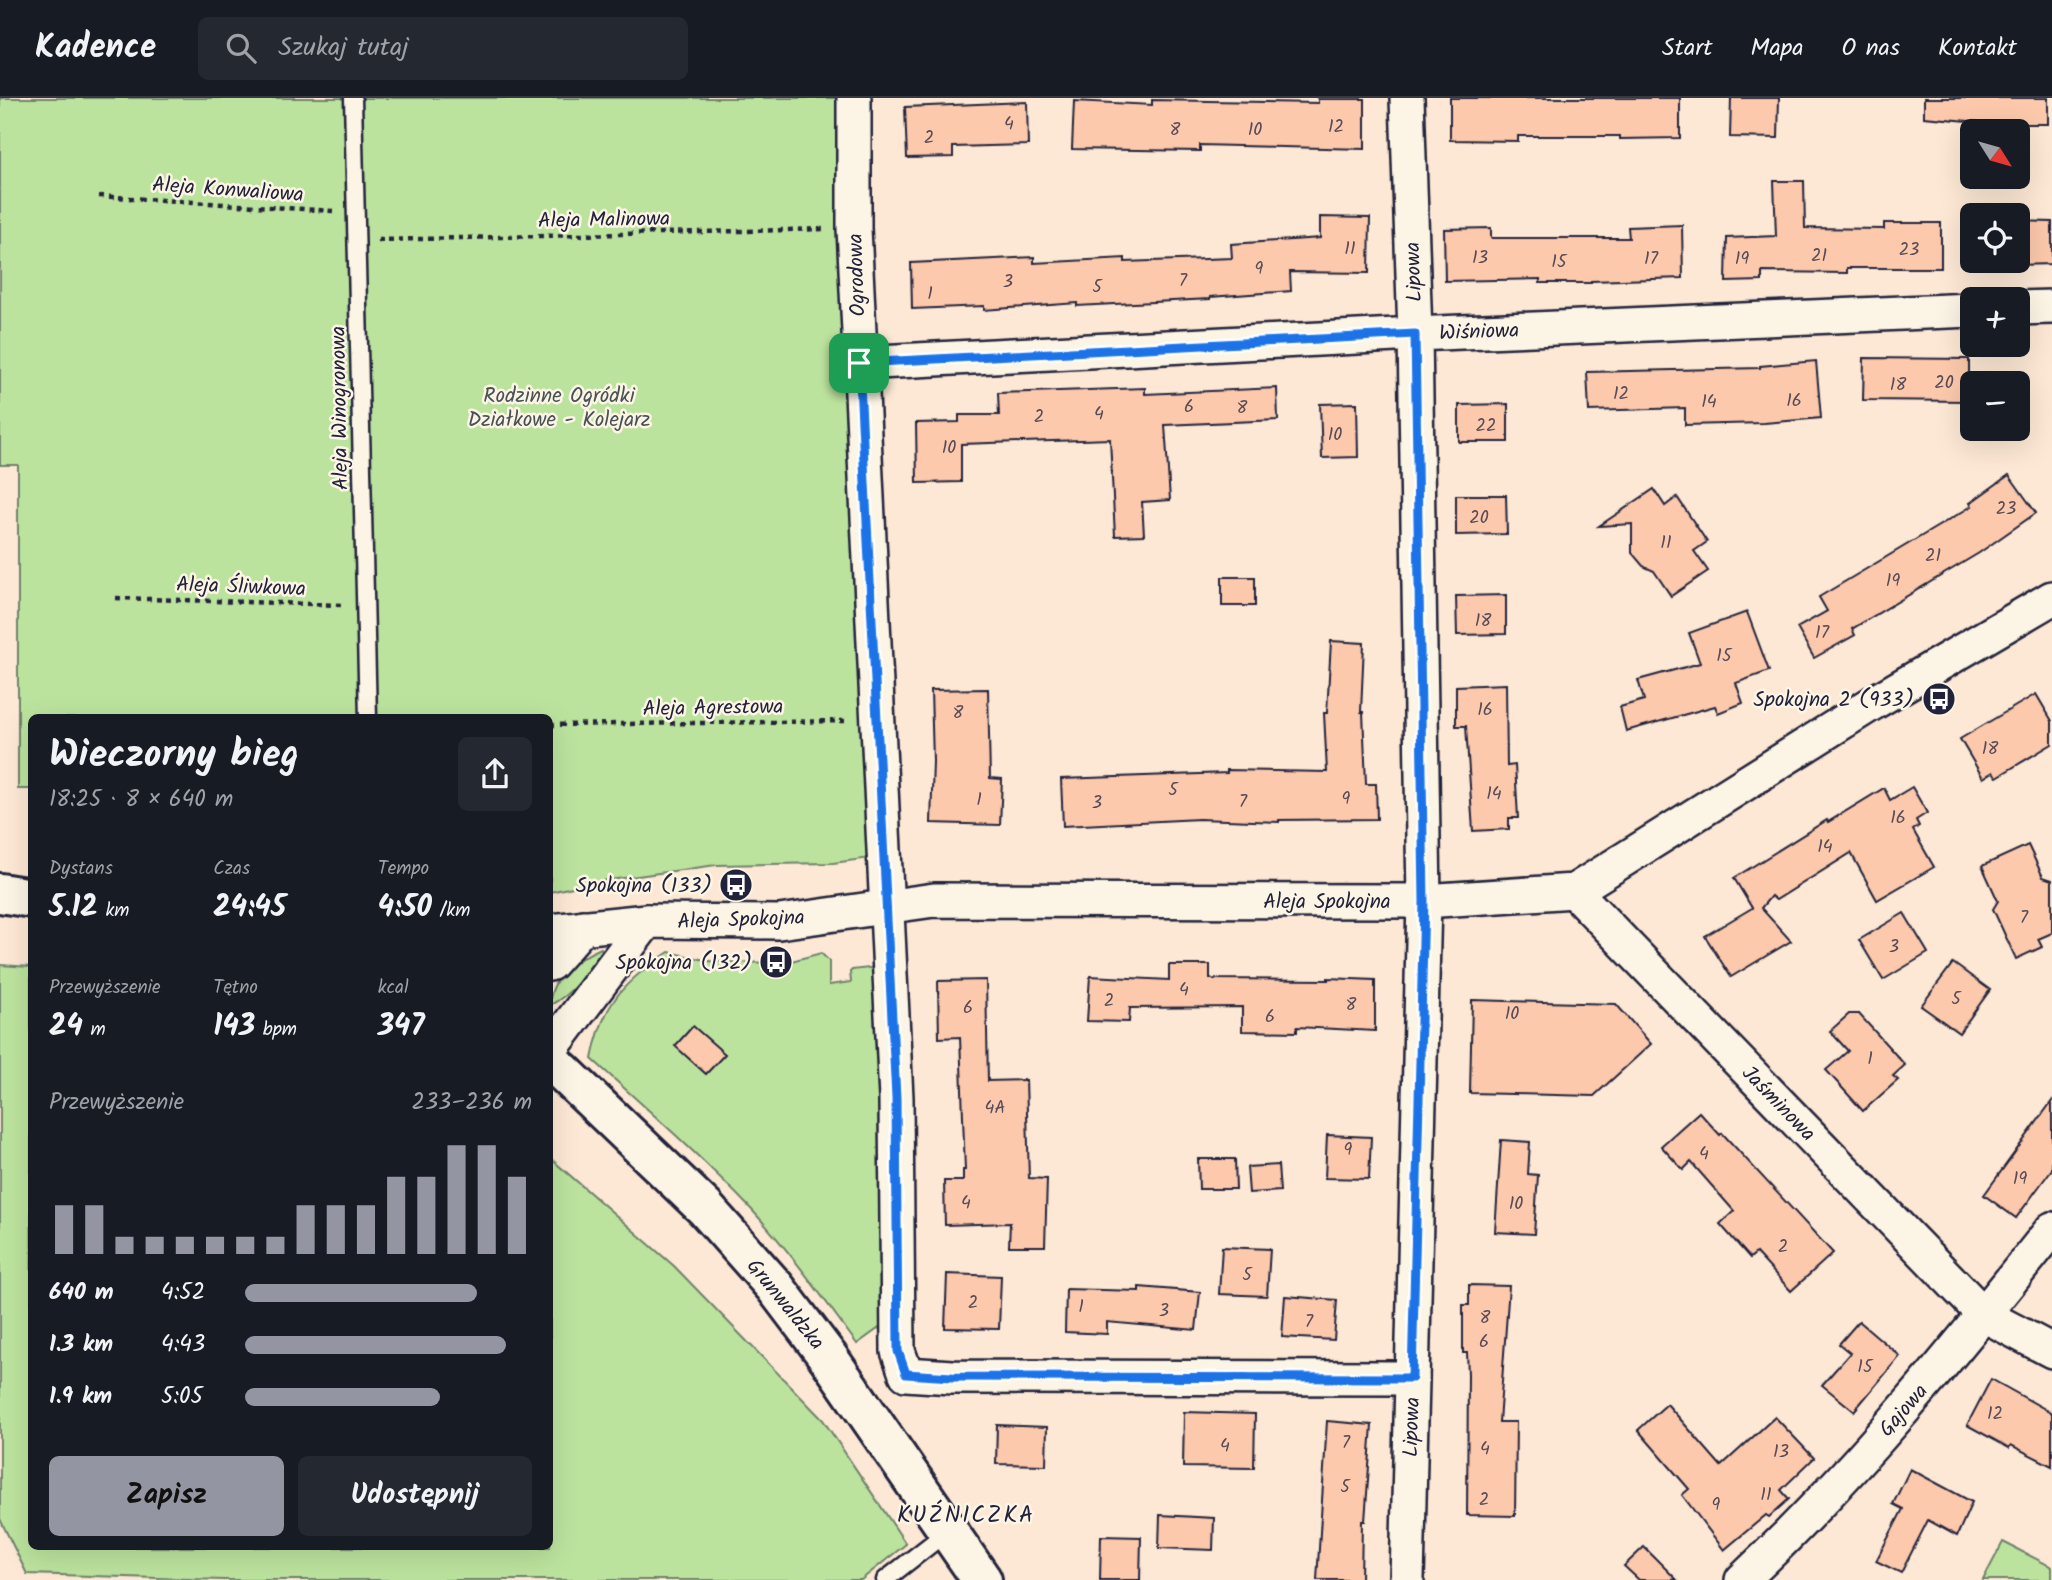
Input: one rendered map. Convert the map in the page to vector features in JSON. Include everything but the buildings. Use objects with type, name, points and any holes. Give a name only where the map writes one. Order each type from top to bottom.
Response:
[{"type":"street","name":"Ogrodowa","points":[[854,98],[854,228],[859,363],[896,1098],[898,1351],[906,1374],[952,1377],[1412,1378]]},
{"type":"street","name":"Lipowa","points":[[1407,98],[1415,334],[1424,901],[1407,1580]]},
{"type":"street","points":[[2030,308],[2052,307]]},
{"type":"street","name":"Wiśniowa","points":[[859,363],[1415,334],[1960,311]]},
{"type":"street","name":"Aleja Spokojna","points":[[553,931],[647,921],[779,922],[934,900],[1424,901],[1574,891],[1873,703],[2052,598]]},
{"type":"street","name":"Jaśminowa","points":[[1574,891],[1984,1315],[2052,1350]]},
{"type":"street","points":[[0,893],[28,897]]},
{"type":"street","name":"Aleja Spokojna","points":[[553,1046],[647,921]]},
{"type":"street","points":[[553,961],[583,927]]},
{"type":"street","name":"Grunwaldzka","points":[[553,1064],[705,1208],[775,1287],[828,1357],[982,1580]]},
{"type":"street","name":"Gajowa","points":[[1742,1580],[1769,1555],[1884,1432],[1984,1315],[2052,1229]]},
{"type":"lane","name":"Aleja Winogronowa","points":[[353,98],[368,714]]},
{"type":"lane","points":[[885,1580],[947,1531]]},
{"type":"path","name":"Aleja Konwaliowa","points":[[99,196],[355,213]]},
{"type":"path","name":"Aleja Malinowa","points":[[356,241],[854,228]]},
{"type":"path","name":"Aleja Śliwkowa","points":[[117,598],[365,606]]},
{"type":"path","name":"Aleja Agrestowa","points":[[553,725],[878,721]]},
{"type":"green space","name":"Rodzinne Ogródki Działkowe - Kolejarz","points":[[0,98],[856,98],[871,858],[833,863],[716,865],[595,882],[553,891],[553,714],[28,714],[28,789],[18,789],[18,465],[0,465]]},
{"type":"green space","points":[[601,948],[602,950],[579,981],[566,995],[553,1003],[554,986],[566,970]]},
{"type":"green space","points":[[669,952],[714,962],[784,963],[821,953],[829,961],[829,985],[851,982],[852,970],[877,967],[886,1323],[857,1344],[793,1258],[751,1209],[693,1151],[592,1059],[602,1023],[617,996],[639,973]]},
{"type":"green space","points":[[0,965],[28,967],[28,1550],[553,1550],[553,1161],[674,1266],[823,1420],[906,1544],[861,1580],[223,1580],[27,1574],[0,1519]]},
{"type":"green space","points":[[2003,1542],[2052,1567],[2052,1580],[1983,1580]]},
{"type":"place","name":"Spokojna 2 (933)","points":[[1939,699]]},
{"type":"place","name":"Spokojna (133)","points":[[736,885]]},
{"type":"place","name":"Spokojna (132)","points":[[776,962]]},
{"type":"district","name":"KUŹNICZKA","points":[[966,1514]]},
{"type":"route","points":[[1415,334],[1424,901],[1412,1378],[952,1377],[906,1374],[898,1351],[896,1098],[859,363],[1415,334]]}]
